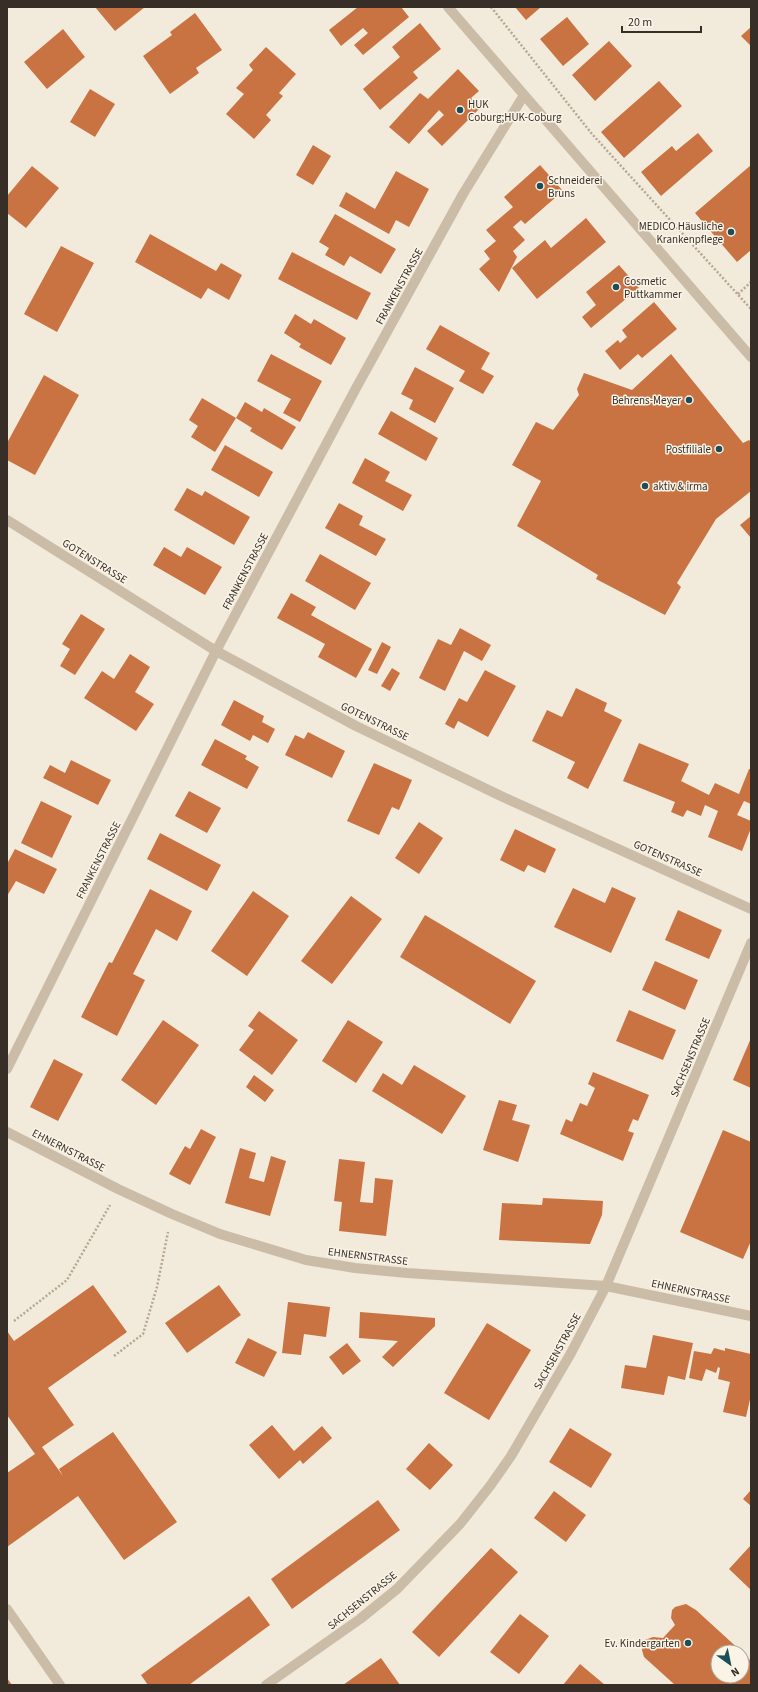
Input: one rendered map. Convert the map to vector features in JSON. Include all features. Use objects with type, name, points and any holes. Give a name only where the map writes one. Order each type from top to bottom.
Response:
[{"type":"street","points":[[448,7],[751,357]]},
{"type":"street","name":"FRANKENSTRASSE","points":[[7,1069],[216,651],[355,390],[422,268],[464,194],[524,95]]},
{"type":"street","name":"GOTENSTRASSE","points":[[7,520],[216,651],[356,726],[502,797],[751,909]]},
{"type":"street","name":"SACHSENSTRASSE","points":[[266,1685],[360,1619],[397,1589],[435,1552],[460,1524],[511,1456],[570,1353],[606,1286],[751,943]]},
{"type":"street","name":"EHNERNSTRASSE","points":[[7,1132],[118,1189],[172,1214],[220,1234],[306,1260],[355,1268],[407,1273],[606,1286],[751,1316]]},
{"type":"street","points":[[7,1609],[60,1685]]},
{"type":"path","points":[[491,7],[592,134],[751,309]]},
{"type":"path","points":[[738,294],[751,282]]},
{"type":"path","points":[[14,1321],[67,1280],[111,1204]]},
{"type":"path","points":[[114,1356],[143,1334],[157,1287],[172,1214]]},
{"type":"building","points":[[95,7],[145,7],[115,31]]},
{"type":"building","points":[[358,7],[401,7],[409,17],[363,55],[354,45],[368,33],[363,28],[341,46],[329,30]]},
{"type":"building","points":[[515,7],[541,7],[526,20]]},
{"type":"building","points":[[195,13],[222,50],[196,68],[199,73],[170,94],[143,56],[172,35],[170,32]]},
{"type":"building","points":[[567,17],[589,44],[563,66],[540,39]]},
{"type":"building","points":[[420,23],[441,49],[413,72],[418,78],[380,110],[363,89],[400,57],[392,47]]},
{"type":"building","points":[[751,27],[751,46],[741,36]]},
{"type":"building","points":[[63,29],[85,57],[47,89],[24,62]]},
{"type":"building","points":[[609,41],[632,66],[595,101],[572,75]]},
{"type":"building","points":[[266,47],[296,74],[279,93],[283,96],[266,115],[271,120],[254,139],[226,114],[244,94],[236,88],[253,70],[249,65]]},
{"type":"building","points":[[458,69],[479,91],[471,98],[481,107],[442,146],[427,131],[444,115],[439,110],[409,144],[389,127],[420,93],[428,99]]},
{"type":"building","points":[[659,81],[682,106],[624,158],[601,132]]},
{"type":"building","points":[[90,89],[115,104],[95,137],[70,122]]},
{"type":"building","points":[[698,133],[713,151],[661,196],[641,172],[672,146],[676,151]]},
{"type":"building","points":[[313,145],[331,156],[313,185],[296,175]]},
{"type":"building","points":[[540,165],[563,191],[525,224],[521,220],[513,227],[525,240],[513,251],[517,257],[499,292],[479,269],[490,259],[484,251],[496,241],[486,230],[513,207],[504,197]]},
{"type":"building","name":"MEDICO Häusliche Krankenpflege","points":[[751,165],[751,250],[737,262],[695,213]]},
{"type":"building","points":[[32,166],[59,188],[26,228],[7,213],[7,196]]},
{"type":"building","points":[[396,171],[429,189],[409,227],[396,220],[389,234],[339,206],[346,192],[375,209]]},
{"type":"building","points":[[335,214],[396,249],[381,274],[350,256],[344,266],[325,255],[329,248],[319,242]]},
{"type":"building","points":[[586,218],[606,242],[537,299],[512,268],[545,240],[551,248]]},
{"type":"building","points":[[150,234],[216,271],[221,263],[242,275],[229,300],[208,288],[201,299],[135,262]]},
{"type":"building","points":[[61,246],[94,263],[57,332],[24,314]]},
{"type":"building","points":[[292,252],[371,293],[357,320],[278,279]]},
{"type":"building","points":[[619,265],[639,288],[591,328],[582,317],[596,305],[586,292]]},
{"type":"building","points":[[654,302],[677,329],[642,358],[638,354],[620,370],[605,351],[618,340],[620,343],[627,337],[622,330]]},
{"type":"building","points":[[295,314],[311,324],[314,319],[346,338],[331,365],[299,347],[301,344],[284,333]]},
{"type":"building","points":[[440,325],[490,353],[481,369],[494,376],[483,394],[459,381],[465,371],[426,349]]},
{"type":"building","points":[[271,354],[322,381],[300,422],[283,413],[291,399],[257,381]]},
{"type":"building","name":"aktiv & irma","points":[[671,354],[743,443],[749,440],[751,442],[751,491],[716,519],[677,583],[681,587],[665,615],[596,579],[598,575],[517,526],[541,481],[512,465],[536,422],[553,430],[579,395],[577,389],[584,373],[632,390]]},
{"type":"building","points":[[415,367],[454,388],[435,423],[409,409],[413,400],[401,394]]},
{"type":"building","points":[[44,375],[79,395],[35,475],[7,460],[7,443]]},
{"type":"building","points":[[202,398],[236,418],[215,452],[191,437],[198,426],[189,420]]},
{"type":"building","points":[[245,402],[262,412],[264,408],[296,427],[282,450],[250,431],[252,428],[236,418]]},
{"type":"building","points":[[391,411],[438,438],[426,461],[378,434]]},
{"type":"building","points":[[225,445],[273,472],[259,497],[211,470]]},
{"type":"building","points":[[365,458],[390,472],[385,481],[412,495],[403,511],[352,483]]},
{"type":"building","points":[[187,488],[202,496],[205,491],[250,517],[234,545],[174,510]]},
{"type":"building","points":[[339,503],[363,516],[359,525],[386,539],[376,556],[325,528]]},
{"type":"building","points":[[751,516],[751,538],[740,525]]},
{"type":"building","points":[[164,547],[181,557],[187,547],[222,567],[205,595],[153,565]]},
{"type":"building","points":[[320,554],[371,583],[355,610],[305,581]]},
{"type":"building","points":[[291,593],[316,607],[311,615],[372,649],[356,678],[318,657],[325,644],[277,618]]},
{"type":"building","points":[[81,614],[105,629],[75,675],[60,666],[70,649],[62,644]]},
{"type":"building","points":[[460,628],[491,645],[482,661],[464,651],[445,691],[419,678],[438,639],[451,645]]},
{"type":"building","points":[[382,642],[391,647],[377,674],[368,670]]},
{"type":"building","points":[[130,654],[150,667],[135,692],[154,704],[136,731],[84,698],[102,671],[114,679]]},
{"type":"building","points":[[392,668],[400,673],[390,691],[381,686]]},
{"type":"building","points":[[485,670],[516,686],[488,737],[458,721],[454,729],[445,724],[459,698],[467,702]]},
{"type":"building","points":[[576,688],[607,703],[604,711],[622,720],[588,789],[567,778],[575,762],[532,741],[547,710],[562,717]]},
{"type":"building","points":[[234,700],[264,716],[262,722],[275,729],[268,743],[253,735],[250,741],[221,725]]},
{"type":"building","points":[[308,732],[345,751],[332,778],[285,755],[295,735],[304,739]]},
{"type":"building","points":[[215,739],[247,756],[245,759],[259,767],[247,789],[201,765]]},
{"type":"building","points":[[639,743],[689,764],[681,781],[709,795],[715,783],[739,794],[749,769],[751,769],[751,804],[744,801],[737,815],[751,821],[751,828],[742,851],[708,837],[718,811],[705,805],[701,816],[687,810],[683,817],[671,812],[675,802],[623,781]]},
{"type":"building","points":[[71,760],[111,780],[98,805],[43,778],[50,765],[65,773]]},
{"type":"building","points":[[374,763],[412,780],[399,810],[392,807],[379,835],[347,821]]},
{"type":"building","points":[[189,791],[221,808],[207,833],[175,816]]},
{"type":"building","points":[[41,801],[72,816],[52,858],[21,843]]},
{"type":"building","points":[[419,822],[443,838],[419,874],[395,858]]},
{"type":"building","points":[[515,829],[556,849],[545,873],[528,865],[524,872],[500,860]]},
{"type":"building","points":[[160,833],[221,865],[207,891],[147,859]]},
{"type":"building","points":[[15,849],[57,869],[44,894],[16,881],[7,896],[7,861],[8,862]]},
{"type":"building","points":[[612,887],[636,898],[611,953],[554,927],[573,888],[605,903]]},
{"type":"building","points":[[150,889],[192,911],[177,941],[156,929],[133,974],[145,980],[117,1036],[81,1017],[109,962],[112,963]]},
{"type":"building","points":[[253,891],[289,916],[247,976],[211,951]]},
{"type":"building","points":[[351,896],[382,919],[332,984],[301,961]]},
{"type":"building","points":[[678,910],[722,930],[709,959],[665,940]]},
{"type":"building","points":[[425,915],[536,981],[510,1024],[400,957]]},
{"type":"building","points":[[655,961],[698,980],[685,1010],[642,990]]},
{"type":"building","points":[[629,1010],[676,1030],[663,1060],[616,1041]]},
{"type":"building","points":[[259,1011],[298,1040],[272,1075],[239,1050],[254,1030],[248,1026]]},
{"type":"building","points":[[163,1020],[199,1045],[156,1105],[121,1080]]},
{"type":"building","points":[[348,1020],[383,1042],[356,1083],[322,1061]]},
{"type":"building","points":[[751,1038],[751,1088],[733,1080]]},
{"type":"building","points":[[54,1059],[83,1074],[58,1121],[30,1107]]},
{"type":"building","points":[[414,1065],[466,1096],[442,1134],[372,1091],[383,1073],[402,1085]]},
{"type":"building","points":[[593,1072],[649,1095],[638,1121],[633,1119],[628,1131],[634,1133],[623,1161],[560,1134],[566,1119],[572,1122],[580,1103],[587,1106],[595,1088],[588,1084]]},
{"type":"building","points":[[254,1075],[274,1090],[265,1102],[246,1087]]},
{"type":"building","points":[[499,1100],[517,1105],[512,1120],[530,1125],[518,1162],[483,1150]]},
{"type":"building","points":[[201,1129],[216,1137],[190,1185],[169,1174],[185,1146],[190,1149]]},
{"type":"building","points":[[723,1130],[751,1142],[751,1241],[743,1259],[680,1232]]},
{"type":"building","points":[[240,1148],[256,1153],[249,1178],[264,1182],[271,1156],[286,1161],[270,1216],[225,1203]]},
{"type":"building","points":[[339,1159],[365,1162],[360,1202],[373,1203],[375,1178],[393,1180],[386,1236],[339,1231],[342,1202],[334,1201]]},
{"type":"building","points":[[543,1198],[603,1201],[602,1215],[590,1244],[499,1240],[502,1203],[542,1205]]},
{"type":"building","points":[[93,1285],[127,1332],[48,1388],[74,1425],[42,1447],[63,1476],[59,1469],[113,1432],[177,1522],[124,1560],[78,1496],[7,1547],[7,1473],[35,1454],[7,1415],[7,1331],[14,1341]]},
{"type":"building","points":[[219,1285],[241,1315],[187,1353],[165,1323]]},
{"type":"building","points":[[288,1302],[330,1307],[326,1337],[304,1334],[301,1355],[282,1353]]},
{"type":"building","points":[[360,1312],[435,1318],[435,1326],[393,1367],[382,1357],[398,1341],[359,1338]]},
{"type":"building","points":[[487,1323],[531,1350],[489,1420],[444,1393]]},
{"type":"building","points":[[653,1335],[693,1343],[685,1380],[668,1376],[664,1395],[621,1388],[625,1365],[646,1368]]},
{"type":"building","points":[[248,1338],[277,1352],[264,1377],[235,1363]]},
{"type":"building","points":[[347,1343],[361,1361],[343,1375],[329,1357]]},
{"type":"building","points":[[714,1348],[725,1351],[725,1348],[751,1354],[751,1395],[746,1417],[723,1412],[730,1382],[718,1379],[720,1368],[718,1367],[716,1373],[706,1369],[702,1381],[689,1378],[694,1351],[711,1354]]},
{"type":"building","points":[[272,1425],[294,1451],[322,1426],[332,1438],[303,1464],[300,1460],[279,1479],[249,1445]]},
{"type":"building","points":[[570,1428],[612,1454],[591,1488],[549,1462]]},
{"type":"building","points":[[429,1443],[453,1465],[430,1490],[406,1469]]},
{"type":"building","points":[[751,1490],[751,1506],[743,1499]]},
{"type":"building","points":[[554,1491],[586,1515],[566,1542],[534,1518]]},
{"type":"building","points":[[378,1500],[400,1530],[292,1609],[271,1579]]},
{"type":"building","points":[[751,1545],[751,1590],[729,1569]]},
{"type":"building","points":[[491,1548],[518,1572],[439,1657],[412,1632]]},
{"type":"building","points":[[249,1596],[270,1625],[189,1685],[148,1685],[141,1675]]},
{"type":"building","name":"Ev. Kindergarten","points":[[686,1604],[696,1610],[733,1644],[710,1644],[710,1684],[750,1684],[750,1660],[751,1685],[675,1685],[644,1657],[642,1650],[645,1640],[653,1637],[663,1638],[675,1625],[671,1618],[672,1610],[675,1607]]},
{"type":"building","points":[[520,1614],[549,1636],[519,1674],[490,1652]]},
{"type":"building","points":[[381,1658],[400,1685],[343,1685]]},
{"type":"building","points":[[580,1664],[605,1685],[563,1685]]},
{"type":"building","points":[[7,1678],[12,1685],[7,1685]]},
{"type":"place","name":"HUK Coburg;HUK-Coburg","points":[[460,110]]},
{"type":"place","name":"Schneiderei Bruns","points":[[540,186]]},
{"type":"place","name":"MEDICO Häusliche Krankenpflege","points":[[731,232]]},
{"type":"place","name":"Cosmetic Puttkammer","points":[[616,287]]},
{"type":"place","name":"Behrens-Meyer","points":[[689,400]]},
{"type":"place","name":"Postfiliale","points":[[719,449]]},
{"type":"place","name":"aktiv & irma","points":[[645,486]]},
{"type":"place","name":"Ev. Kindergarten","points":[[688,1643]]}]
